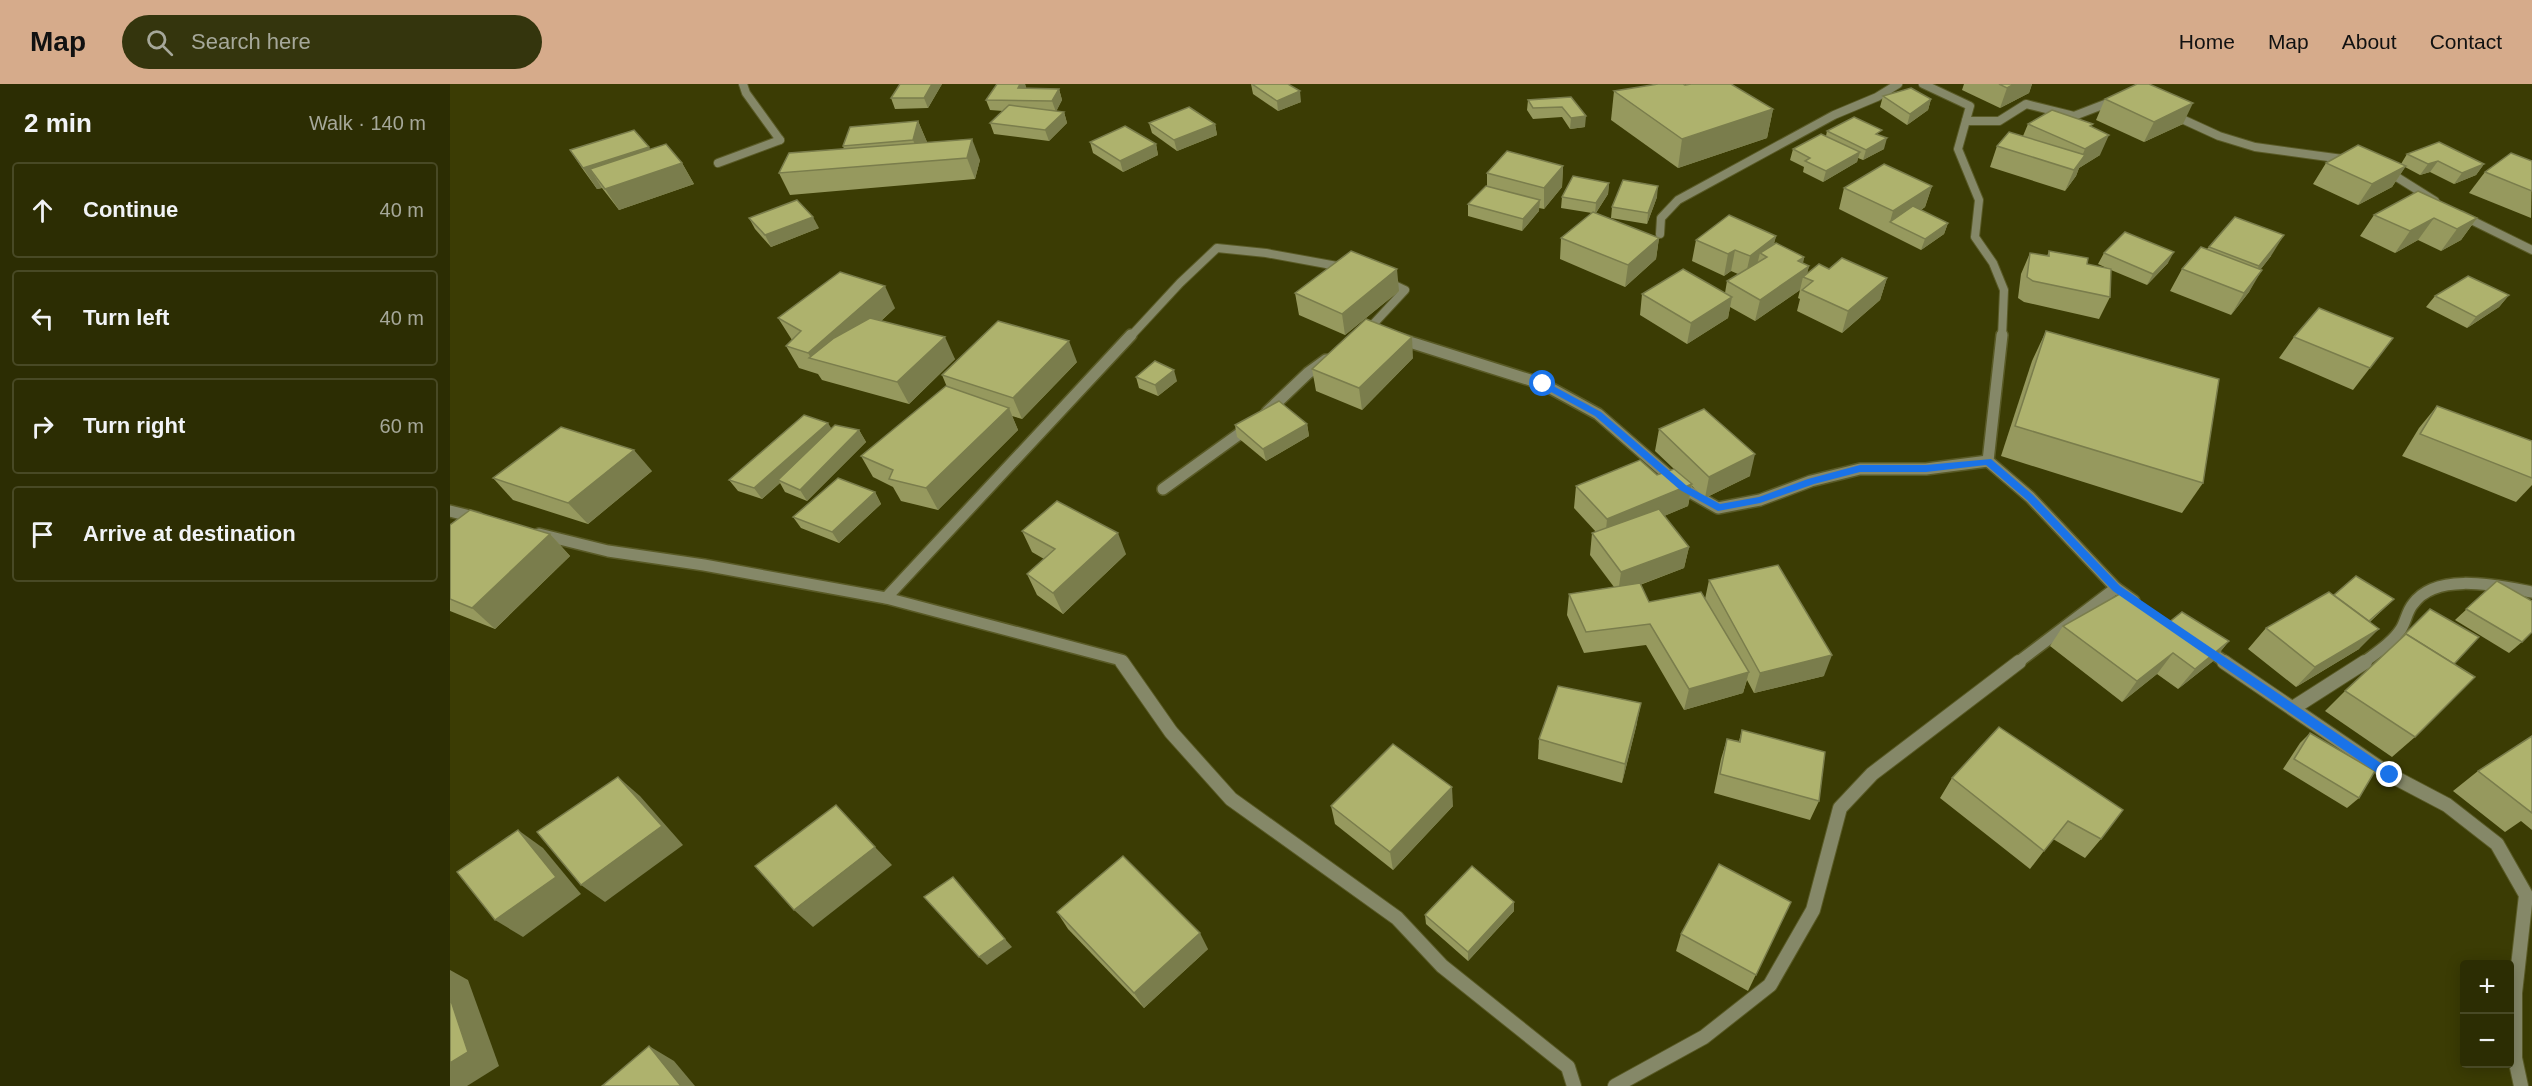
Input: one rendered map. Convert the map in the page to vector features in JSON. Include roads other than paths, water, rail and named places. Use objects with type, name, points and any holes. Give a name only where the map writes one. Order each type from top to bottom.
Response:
[{"type":"street","points":[[717,163],[780,140],[746,93],[743,84]]},
{"type":"street","points":[[1660,234],[1660,218],[1678,200],[1834,115],[1877,97],[1898,84]]},
{"type":"street","points":[[1923,84],[1970,106],[1959,149],[1979,200],[1976,237],[1993,263],[2004,290],[2002,337],[1988,462]]},
{"type":"street","points":[[1966,121],[1999,121],[2026,104],[2074,116],[2126,96]]},
{"type":"street","points":[[2165,111],[2219,136],[2255,147],[2356,161]]},
{"type":"street","points":[[2374,166],[2392,171],[2407,185],[2440,203]]},
{"type":"street","points":[[2450,209],[2532,250]]},
{"type":"street","points":[[886,598],[1172,291],[1217,248],[1266,254],[1354,270]]},
{"type":"street","points":[[1352,342],[1370,330],[1405,290],[1375,276]]},
{"type":"street","points":[[1370,330],[1543,384],[1598,414],[1683,488],[1718,507],[1760,500],[1811,481],[1860,469],[1926,469],[1988,462],[2030,497],[2116,588],[2146,608]]},
{"type":"street","points":[[1163,489],[1259,420],[1308,373],[1334,355]]},
{"type":"street","points":[[450,511],[495,523]]},
{"type":"street","points":[[529,531],[608,551],[704,565],[886,598],[1121,660],[1171,732],[1231,799],[1397,918],[1442,966],[1568,1067],[1574,1086]]},
{"type":"street","points":[[2293,708],[2374,655],[2399,633],[2415,601],[2433,588],[2461,582],[2532,592]]},
{"type":"street","points":[[1615,1086],[1704,1037],[1770,985],[1813,910],[1840,808],[1872,774],[2116,588]]},
{"type":"street","points":[[2195,642],[2390,775],[2447,805],[2497,844],[2529,895],[2515,993],[2515,1058],[2521,1086]]}]
